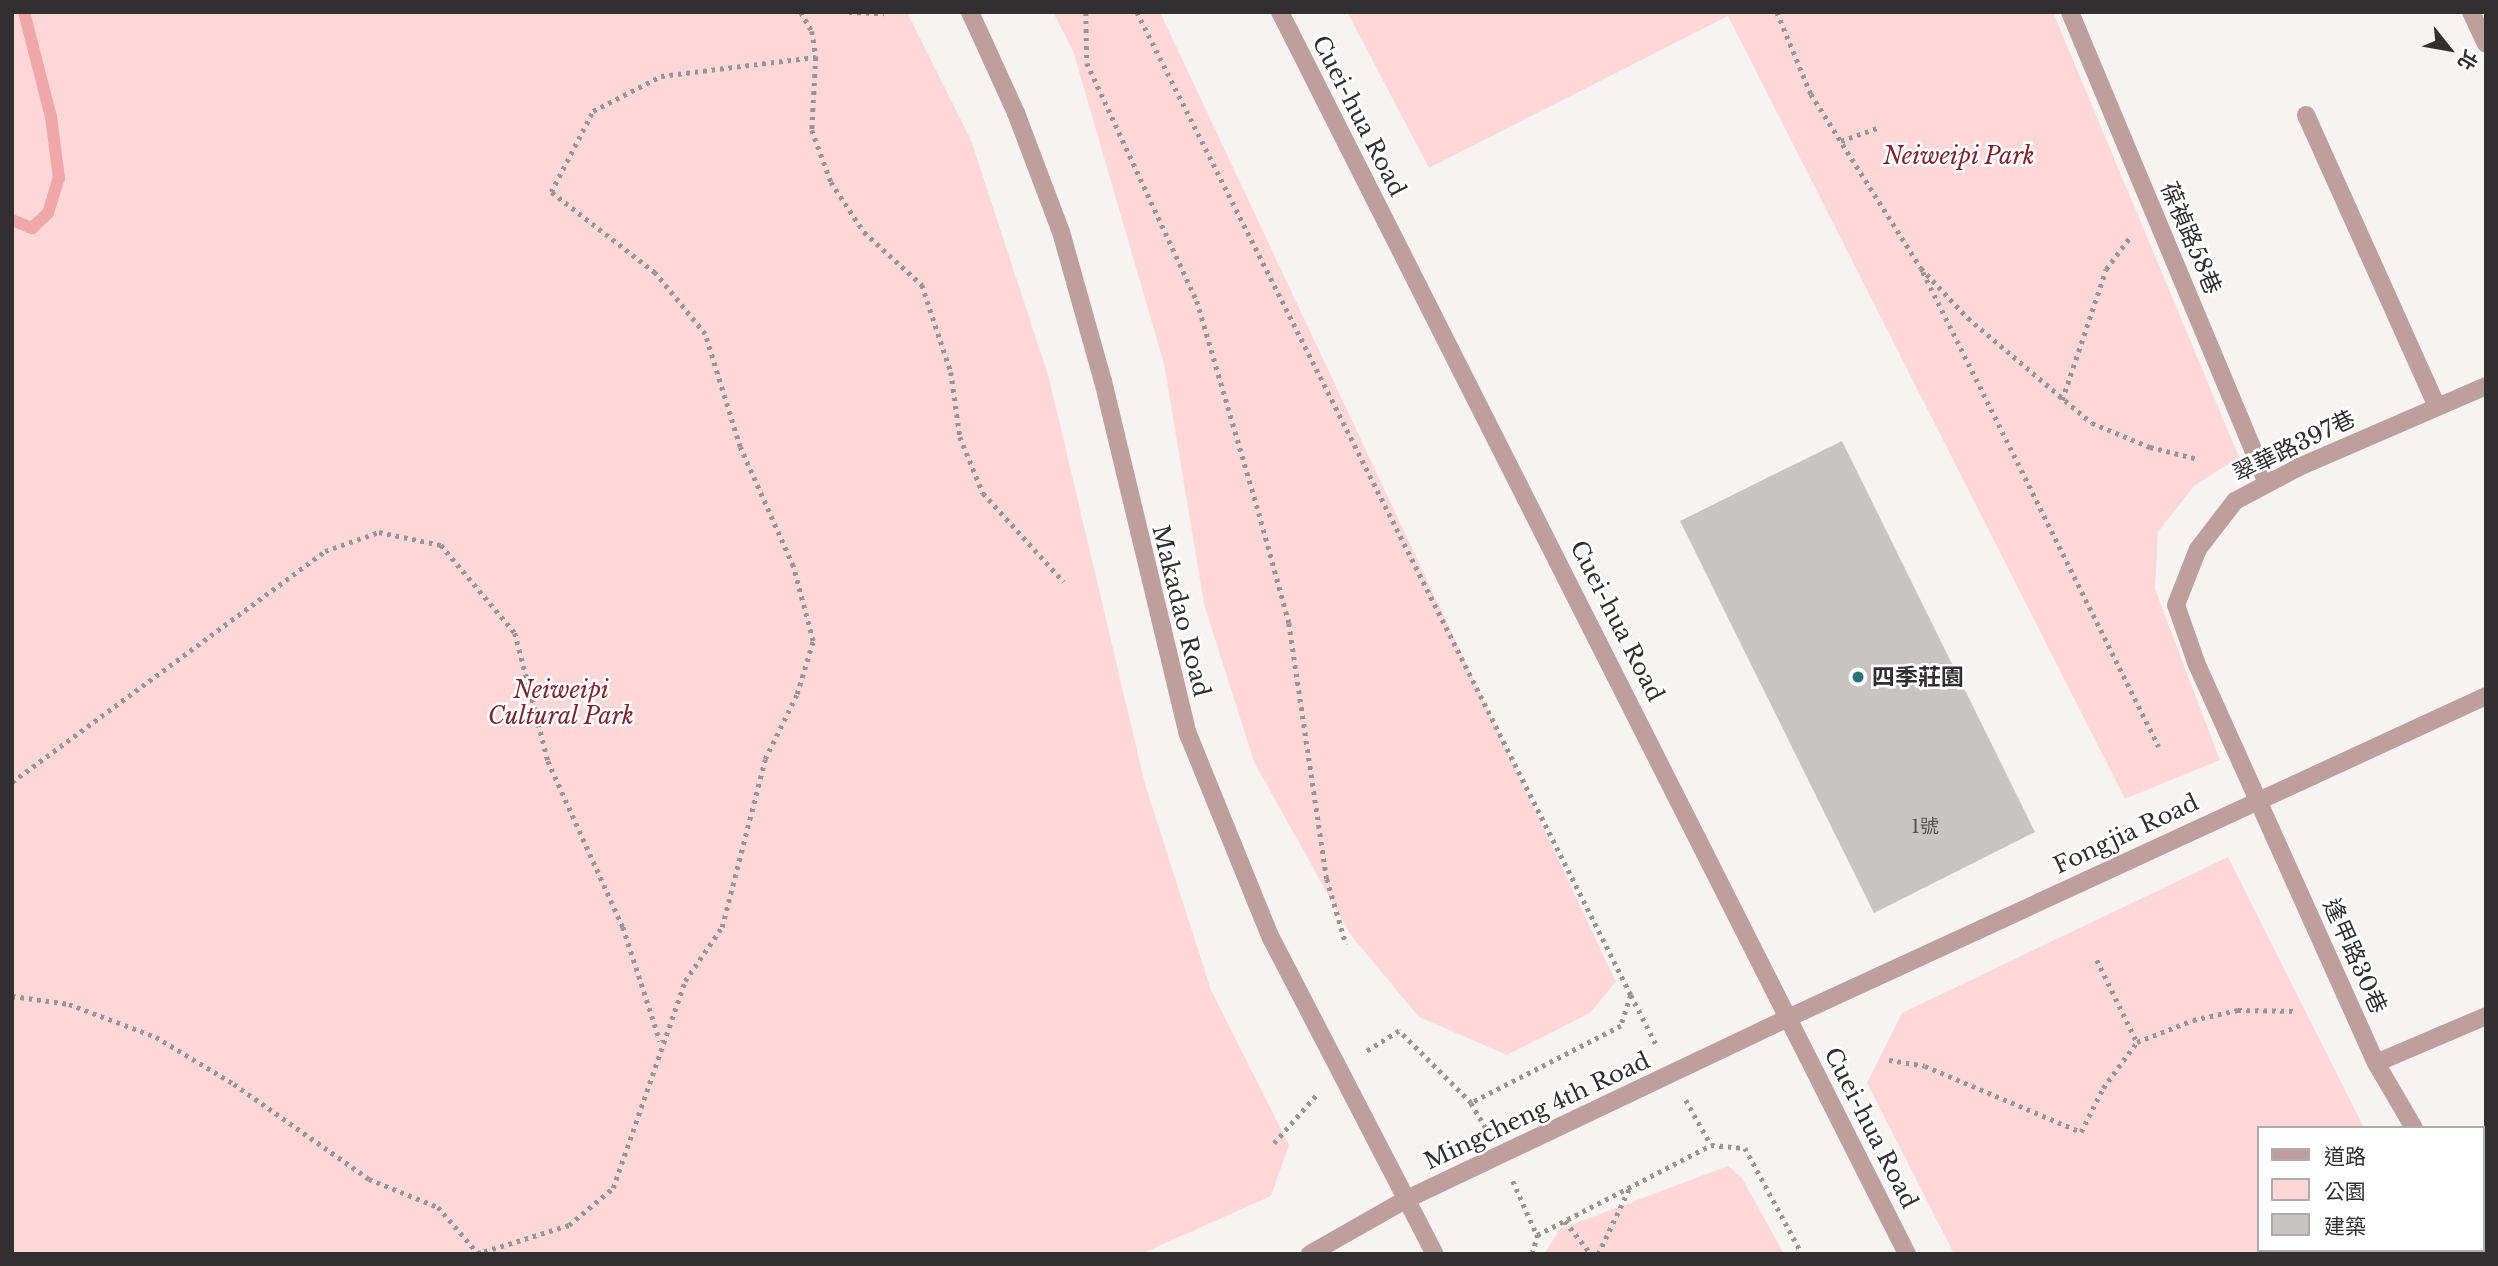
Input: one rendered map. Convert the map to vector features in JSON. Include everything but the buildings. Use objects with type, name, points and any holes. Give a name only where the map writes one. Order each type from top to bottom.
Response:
[{"type":"street","name":"Makadao Road","points":[[970,12],[1016,113],[1061,232],[1102,381],[1188,734],[1271,938],[1407,1199]]},
{"type":"street","name":"Cuei-hua Road","points":[[1279,12],[1907,1254]]},
{"type":"street","name":"葆禎路58巷","points":[[2070,12],[2267,483]]},
{"type":"street","points":[[2471,12],[2486,44]]},
{"type":"street","points":[[2306,115],[2437,406]]},
{"type":"street","name":"翠華路397巷","points":[[2257,800],[2176,605],[2205,540],[2235,501],[2267,483],[2486,386]]},
{"type":"street","name":"Fongjia Road","points":[[1788,1018],[2486,696]]},
{"type":"street","name":"逢甲路30巷","points":[[2257,800],[2376,1063],[2413,1126]]},
{"type":"street","points":[[2376,1063],[2486,1016]]},
{"type":"street","name":"Mingcheng 4th Road","points":[[1310,1254],[1407,1199],[1788,1018]]},
{"type":"street","points":[[1407,1199],[1435,1254]]},
{"type":"path","points":[[801,12],[813,31],[816,57],[813,130],[831,182],[864,232],[922,285],[951,372],[960,437],[983,493],[1064,582]]},
{"type":"path","points":[[849,12],[884,13]]},
{"type":"path","points":[[1086,12],[1087,63],[1197,301],[1259,513],[1289,623],[1327,879],[1346,944]]},
{"type":"path","points":[[1137,12],[1631,995],[1621,1026],[1471,1103],[1399,1031]]},
{"type":"path","points":[[1777,12],[1811,94],[1921,268],[2159,747]]},
{"type":"path","points":[[476,1253],[569,1225],[613,1188],[660,1042],[685,981],[722,927],[765,759],[797,694],[813,641],[793,566],[740,447],[705,334],[655,273],[551,192],[593,111],[661,76],[816,57]]},
{"type":"path","points":[[1841,141],[1880,127]]},
{"type":"path","points":[[2062,400],[2106,269],[2131,236]]},
{"type":"path","points":[[1921,268],[1968,318],[2092,423],[2150,447],[2198,459]]},
{"type":"path","points":[[12,782],[325,551],[379,532],[441,545],[515,633],[548,761],[623,927],[660,1042]]},
{"type":"path","points":[[2097,960],[2137,1042]]},
{"type":"path","points":[[12,996],[69,1004],[156,1037],[233,1084],[369,1179],[438,1207],[476,1253],[485,1254]]},
{"type":"path","points":[[1889,1060],[1925,1066],[2081,1132],[2103,1088],[2137,1042],[2193,1020],[2238,1010],[2296,1011]]},
{"type":"path","points":[[1532,1254],[1537,1235],[1711,1145],[1745,1148],[1802,1254]]},
{"type":"path","points":[[1598,1254],[1630,1188]]},
{"type":"path","points":[[1565,1221],[1591,1254]]},
{"type":"green space","name":"Neiweipi Cultural Park","points":[[12,12],[907,12],[971,140],[1049,378],[1145,784],[1211,990],[1289,1145],[1271,1196],[1141,1254],[12,1254]]},
{"type":"green space","points":[[1053,12],[1160,12],[1616,982],[1590,1013],[1507,1055],[1419,1017],[1350,934],[1254,762],[1204,604],[1164,364],[1073,51]]},
{"type":"green space","name":"Neiweipi Park","points":[[1347,12],[2053,12],[2239,457],[2194,486],[2158,532],[2155,589],[2220,760],[2125,799],[1728,16],[1429,168]]},
{"type":"green space","points":[[2228,857],[2363,1126],[2256,1126],[2256,1252],[2484,1252],[2484,1238],[2486,1254],[1954,1254],[1867,1083],[1902,1013]]},
{"type":"green space","points":[[1728,1166],[1742,1178],[1784,1254],[1544,1254],[1560,1229]]},
{"type":"waterway","points":[[12,220],[32,228],[48,213],[59,178],[51,117],[24,12]]},
{"type":"place","name":"四季莊園","points":[[1858,677]]}]
